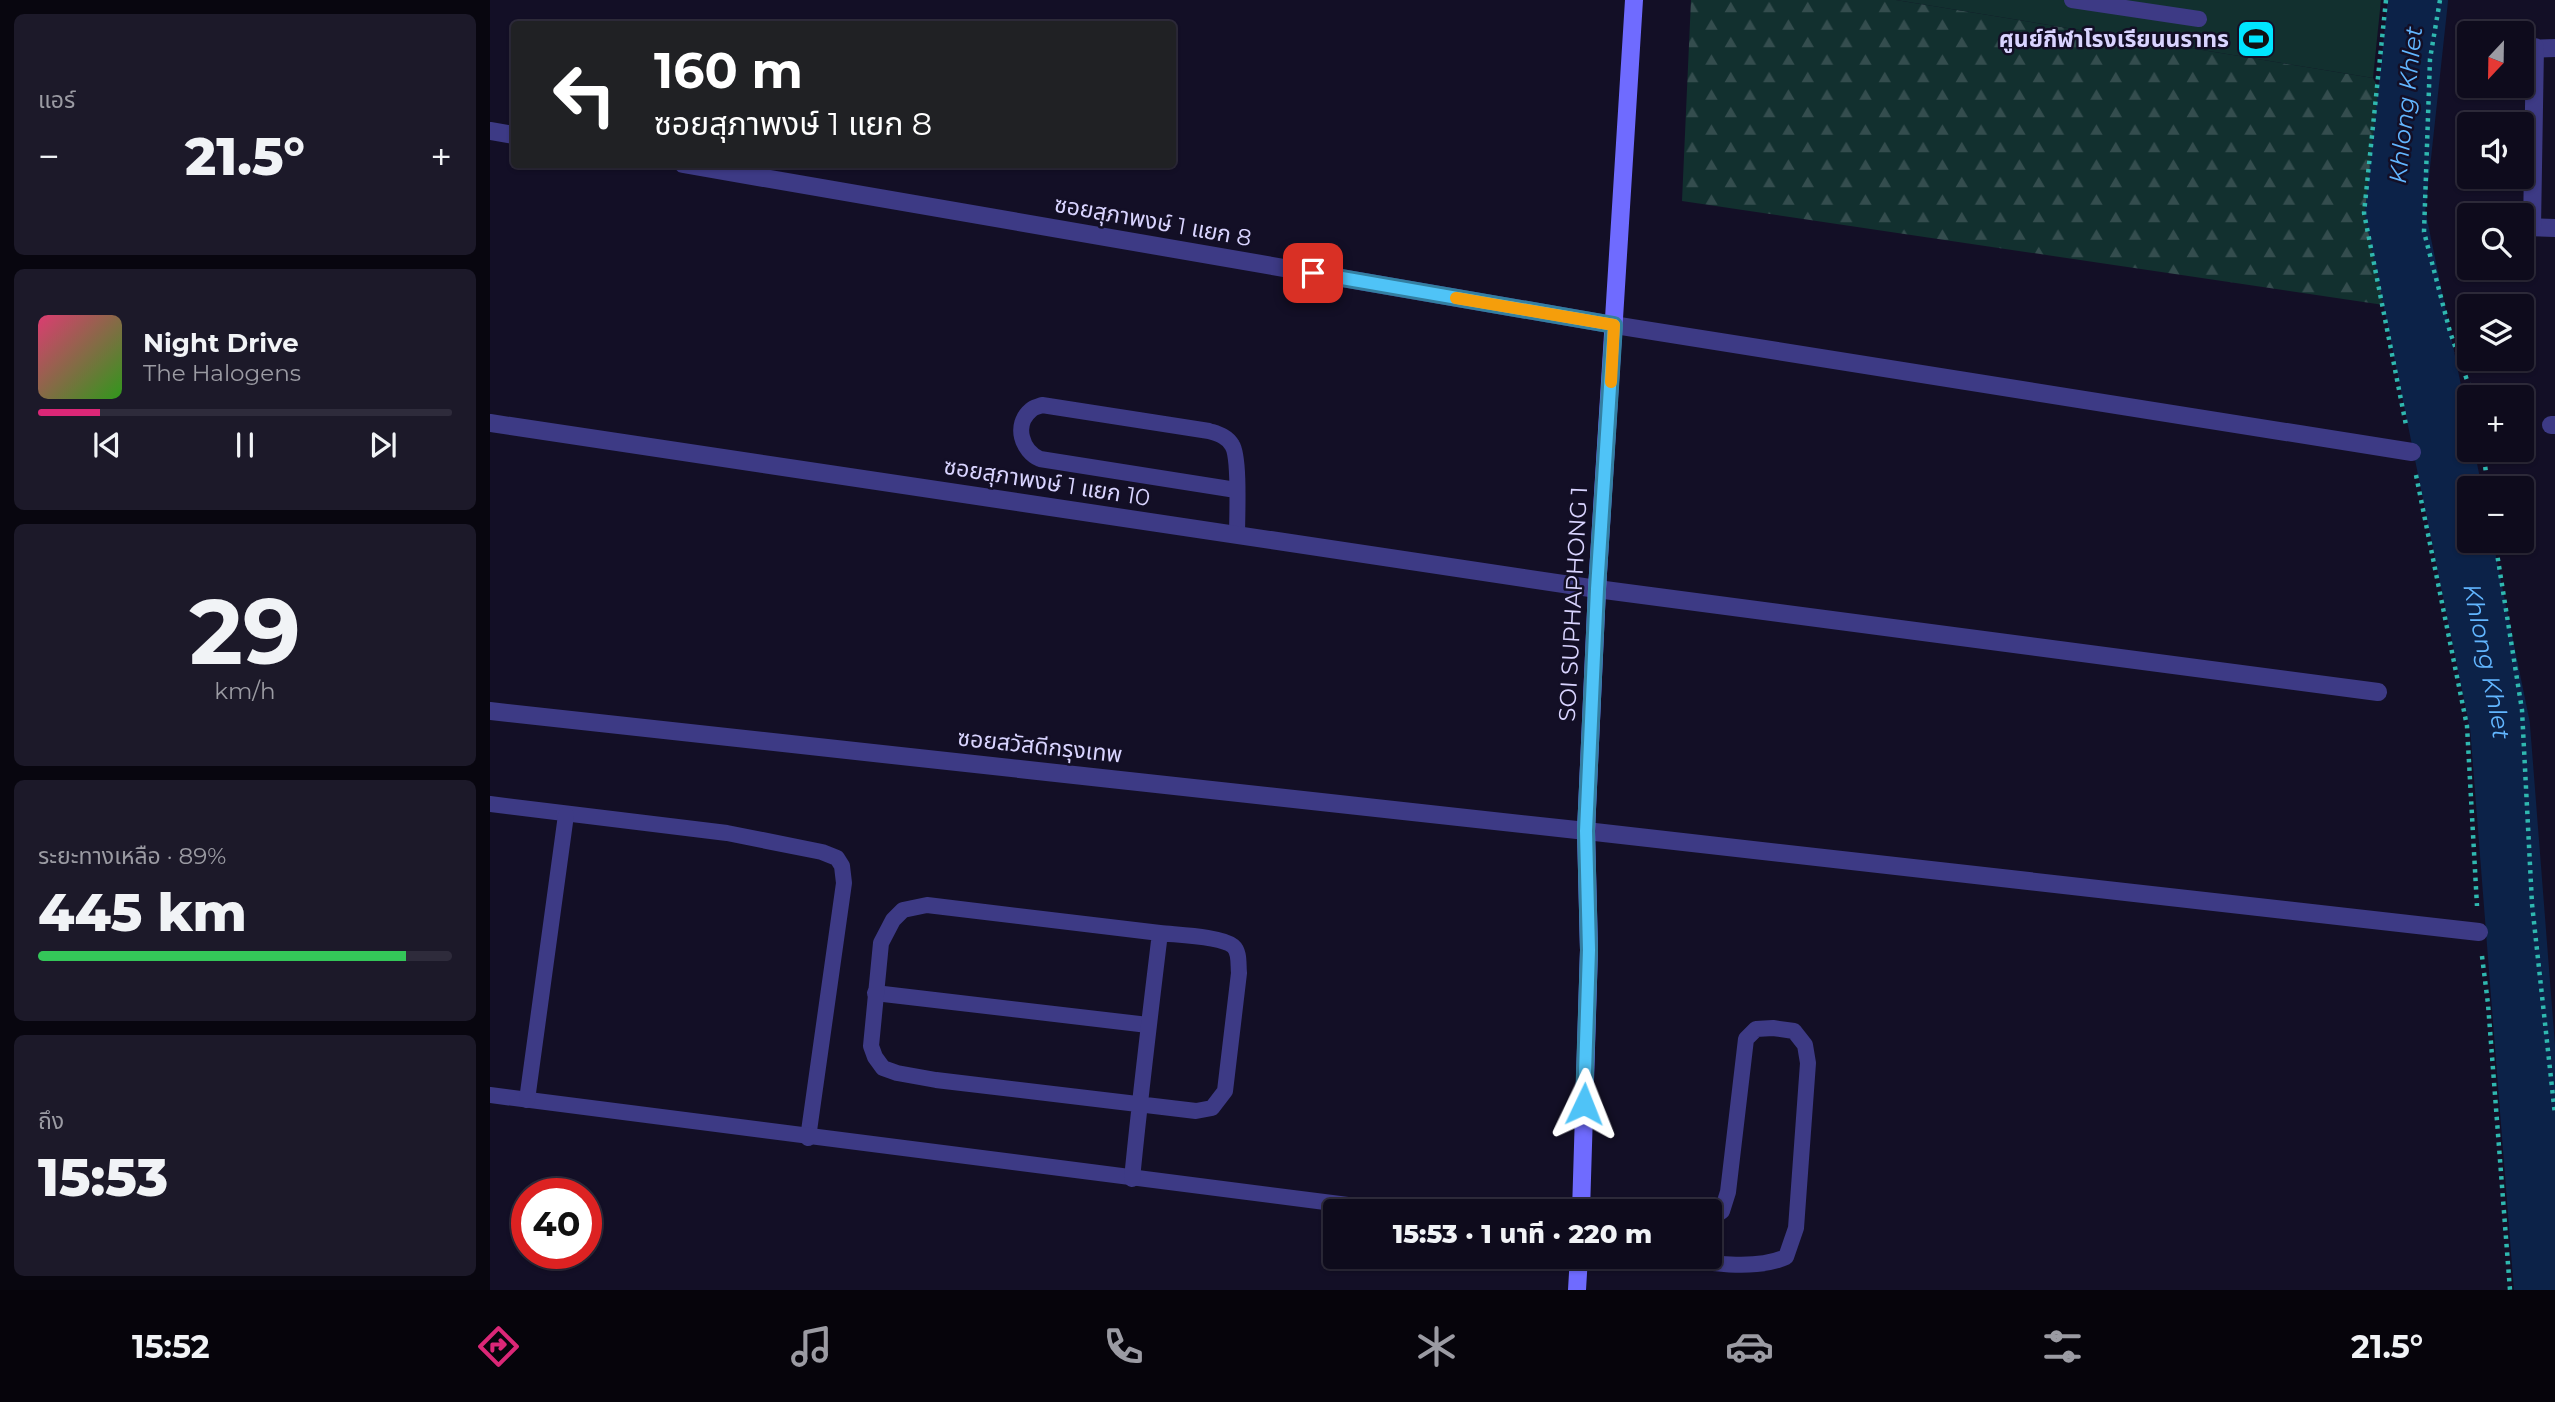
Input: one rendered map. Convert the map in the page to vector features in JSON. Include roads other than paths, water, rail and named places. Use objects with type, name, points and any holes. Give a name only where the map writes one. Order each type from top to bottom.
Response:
[{"type":"street","name":"SOI SUPHAPHONG 1","points":[[1581,1199],[1589,950],[1586,831],[1597,589],[1634,0]]},
{"type":"street","points":[[2534,48],[2555,48]]},
{"type":"street","points":[[2527,203],[2528,98]]},
{"type":"street","points":[[490,131],[511,134]]},
{"type":"street","name":"ซอยสุภาพงษ์ 1 แยก 8","points":[[706,168],[1614,325],[2412,452]]},
{"type":"street","points":[[2534,227],[2555,228]]},
{"type":"street","name":"ซอยสุภาพงษ์ 1 แยก 10","points":[[490,423],[1597,589],[2378,692]]},
{"type":"street","name":"ซอยสวัสดีกรุงเทพ","points":[[490,711],[2479,932]]},
{"type":"street","points":[[1577,1290],[1578,1269]]},
{"type":"lane","points":[[2072,0],[2199,19]]},
{"type":"lane","points":[[1236,490],[1040,459],[1031,455],[1024,447],[1021,435],[1023,422],[1030,410],[1041,405],[1209,431],[1227,438],[1235,448],[1236,490],[1237,535]]},
{"type":"lane","points":[[490,804],[727,833],[822,852],[837,858],[842,866],[844,883],[808,1138]]},
{"type":"lane","points":[[527,1100],[566,815]]},
{"type":"lane","points":[[927,905],[1160,933],[1222,941],[1233,946],[1238,954],[1239,973],[1225,1091],[1212,1108],[1196,1111],[936,1080],[883,1068],[875,1057],[872,1046],[881,943],[893,920],[902,910],[927,905]]},
{"type":"lane","points":[[1132,1179],[1160,933]]},
{"type":"lane","points":[[876,993],[1148,1024]]},
{"type":"lane","points":[[1722,1211],[1728,1192],[1745,1039],[1756,1029],[1794,1031],[1805,1045],[1808,1063],[1796,1228],[1786,1257],[1773,1263],[1722,1262]]},
{"type":"lane","points":[[490,1095],[1323,1202]]},
{"type":"waterway","name":"Khlong Khlet","points":[[2418,0],[2395,212],[2500,726],[2544,1290]]},
{"type":"place","name":"ศูนย์กีฬาโรงเรียนนราทร","points":[[2256,39]]}]
